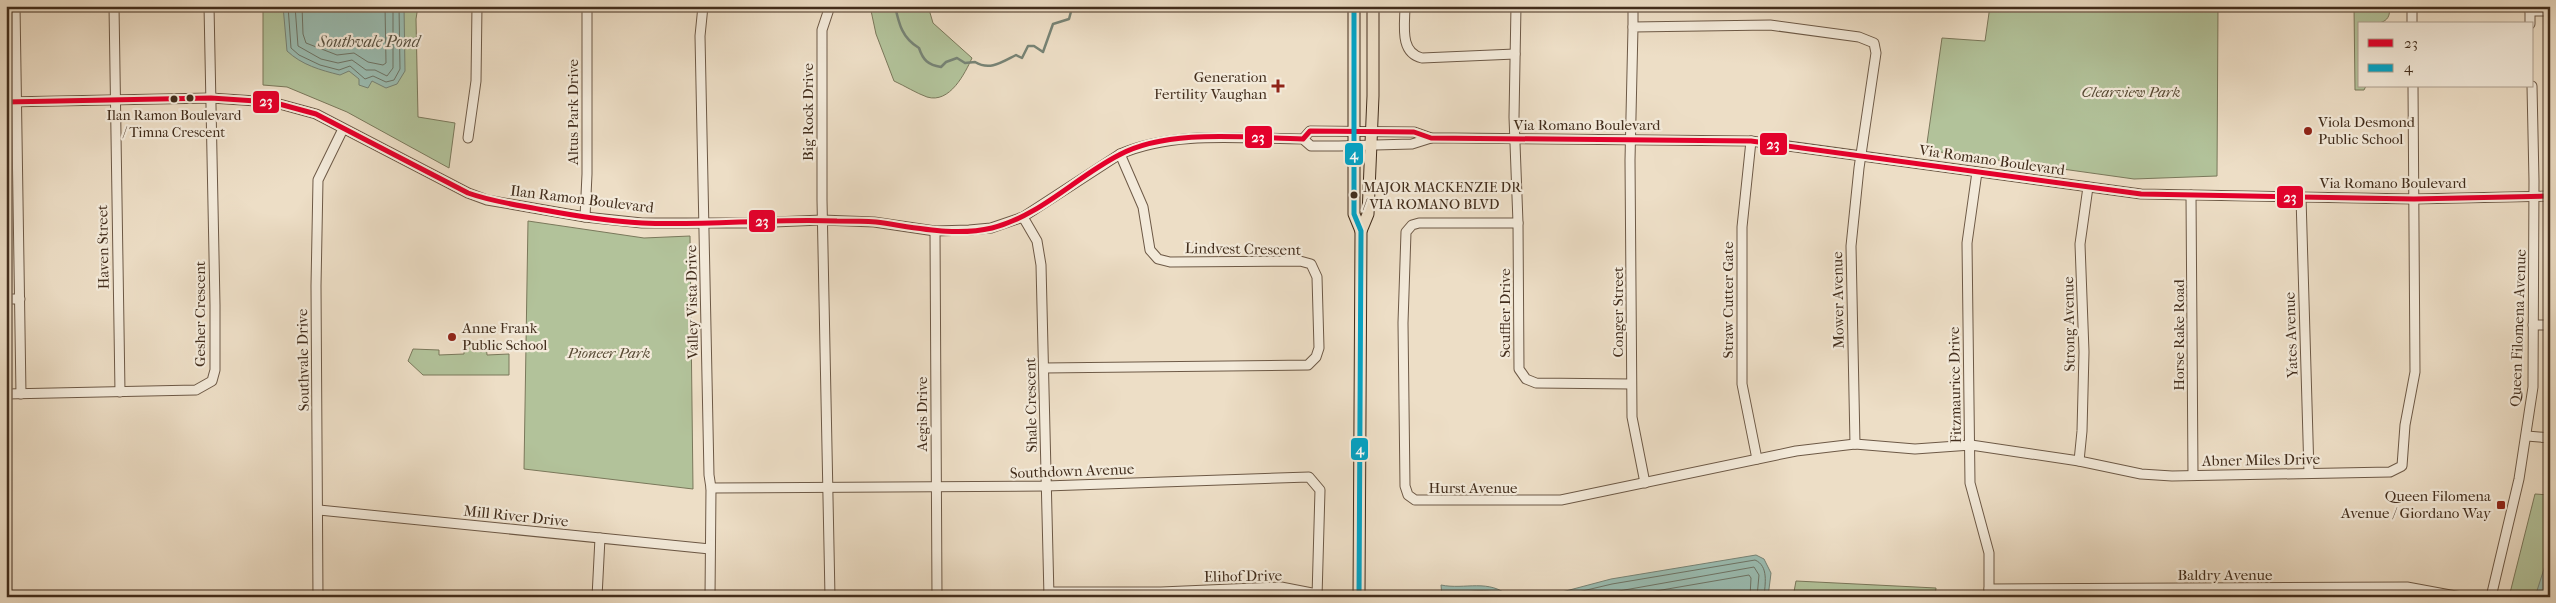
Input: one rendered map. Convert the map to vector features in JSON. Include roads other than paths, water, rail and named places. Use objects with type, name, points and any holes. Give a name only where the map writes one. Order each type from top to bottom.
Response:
[{"type":"main road","points":[[1354,6],[1354,214],[1361,231]]},
{"type":"main road","points":[[1359,597],[1361,231],[1368,214],[1373,6]]},
{"type":"street","points":[[14,6],[21,394]]},
{"type":"street","name":"Haven Street","points":[[114,6],[120,392]]},
{"type":"street","name":"Gesher Crescent","points":[[6,394],[196,390],[212,381],[216,370],[209,6]]},
{"type":"street","points":[[468,138],[476,81],[477,6]]},
{"type":"street","name":"Altus Park Drive","points":[[585,217],[587,174],[587,6]]},
{"type":"street","name":"Valley Vista Drive","points":[[703,6],[700,36],[709,475],[711,488],[710,597]]},
{"type":"street","name":"Big Rock Drive","points":[[822,220],[822,30],[830,6]]},
{"type":"street","points":[[1405,6],[1406,44],[1415,55],[1422,58],[1515,54]]},
{"type":"street","name":"Scuffler Drive","points":[[1516,6],[1514,138],[1518,223],[1518,364],[1522,376],[1537,384],[1632,384]]},
{"type":"street","name":"Conger Street","points":[[1633,6],[1630,139],[1632,384],[1634,434],[1645,483]]},
{"type":"street","points":[[2412,6],[2412,22]]},
{"type":"street","points":[[2530,22],[2530,9],[2550,11]]},
{"type":"street","name":"Mower Avenue","points":[[1633,26],[1770,25],[1867,38],[1874,43],[1876,53],[1850,246],[1855,444]]},
{"type":"street","points":[[2413,88],[2414,199]]},
{"type":"street","name":"Queen Filomena Avenue","points":[[2492,597],[2526,436],[2533,387],[2534,196],[2532,88]]},
{"type":"street","name":"Ilan Ramon Boulevard","points":[[6,102],[210,98],[272,102],[316,114],[343,130],[474,196],[487,200],[585,217],[642,223],[704,224],[822,220],[874,222],[935,231],[991,228],[1024,217],[1120,154],[1134,148],[1185,138],[1303,139],[1311,146],[1354,146]]},
{"type":"street","name":"Southvale Drive","points":[[318,597],[319,510],[316,286],[318,180],[343,130]]},
{"type":"street","name":"Ilan Ramon Boulevard","points":[[1303,139],[1310,131],[1371,132]]},
{"type":"street","name":"Via Romano Boulevard","points":[[1371,132],[1414,132],[1431,138]]},
{"type":"street","name":"Via Romano Boulevard","points":[[1354,146],[1412,144],[1431,138],[1751,141],[2141,194],[2414,199],[2550,196]]},
{"type":"street","name":"Straw Cutter Gate","points":[[1751,141],[1742,227],[1742,384],[1757,459]]},
{"type":"street","name":"Lindvest Crescent","points":[[1044,368],[1308,365],[1316,357],[1319,348],[1317,277],[1312,264],[1300,261],[1170,262],[1158,259],[1150,250],[1144,207],[1120,154]]},
{"type":"street","name":"Fitzmaurice Drive","points":[[1977,172],[1967,243],[1970,483],[1989,553],[1989,593]]},
{"type":"street","name":"Strong Avenue","points":[[2078,461],[2082,431],[2084,352],[2080,244],[2088,187]]},
{"type":"street","name":"Horse Rake Road","points":[[2190,196],[2192,475]]},
{"type":"street","name":"Yates Avenue","points":[[2301,197],[2309,473]]},
{"type":"street","name":"Abner Miles Drive","points":[[1855,444],[1915,449],[1971,445],[2078,461],[2141,474],[2390,472],[2402,466],[2405,425],[2415,372],[2414,199]]},
{"type":"street","name":"Shale Crescent","points":[[1024,217],[1037,241],[1041,265],[1049,594]]},
{"type":"street","points":[[822,220],[830,597]]},
{"type":"street","name":"Hurst Avenue","points":[[1518,223],[1419,223],[1412,225],[1406,231],[1403,323],[1406,493],[1412,499],[1420,502],[1552,502],[1804,449],[1855,444]]},
{"type":"street","name":"Aegis Drive","points":[[935,231],[937,597]]},
{"type":"street","points":[[6,299],[20,299]]},
{"type":"street","points":[[2533,325],[2550,325]]},
{"type":"street","points":[[2526,436],[2550,438]]},
{"type":"street","name":"Southdown Avenue","points":[[711,488],[1046,486],[1309,477],[1320,490],[1317,596]]},
{"type":"street","name":"Mill River Drive","points":[[319,510],[710,549]]},
{"type":"street","points":[[597,597],[600,538]]},
{"type":"street","name":"Elihof Drive","points":[[1049,594],[1161,594],[1281,587],[1317,596]]},
{"type":"street","name":"Baldry Avenue","points":[[1989,593],[2097,594],[2407,587],[2461,597]]},
{"type":"water","name":"Southvale Pond","points":[[283,6],[404,6],[405,71],[397,84],[386,88],[372,81],[368,88],[359,85],[359,79],[349,71],[340,75],[305,63],[287,51]]},
{"type":"water","points":[[2550,550],[2550,597],[2535,597]]},
{"type":"water","points":[[1756,555],[1764,559],[1771,573],[1768,597],[1692,597],[1687,595],[1543,597],[1611,579]]},
{"type":"water","points":[[1441,585],[1485,586],[1502,591],[1510,597],[1442,597]]},
{"type":"waterway","points":[[895,6],[905,35],[919,48],[922,56],[927,61],[941,67],[946,62],[957,58],[965,63],[975,62],[980,65],[991,66],[1016,55],[1022,58],[1028,46],[1034,46],[1043,52],[1053,24],[1069,19],[1072,8],[1082,6]]},
{"type":"place","name":"Generation Fertility Vaughan","points":[[1278,86]]},
{"type":"place","name":"Ilan Ramon Boulevard / Timna Crescent","points":[[174,99]]},
{"type":"place","name":"Viola Desmond Public School","points":[[2308,131]]},
{"type":"place","name":"MAJOR MACKENZIE DR / VIA ROMANO BLVD","points":[[1354,195]]},
{"type":"place","name":"Anne Frank Public School","points":[[452,337]]},
{"type":"place","name":"Queen Filomena Avenue / Giordano Way","points":[[2501,505]]},
{"type":"park label","name":"Clearview Park","points":[[2131,92]]},
{"type":"park label","name":"Pioneer Park","points":[[609,353]]}]
